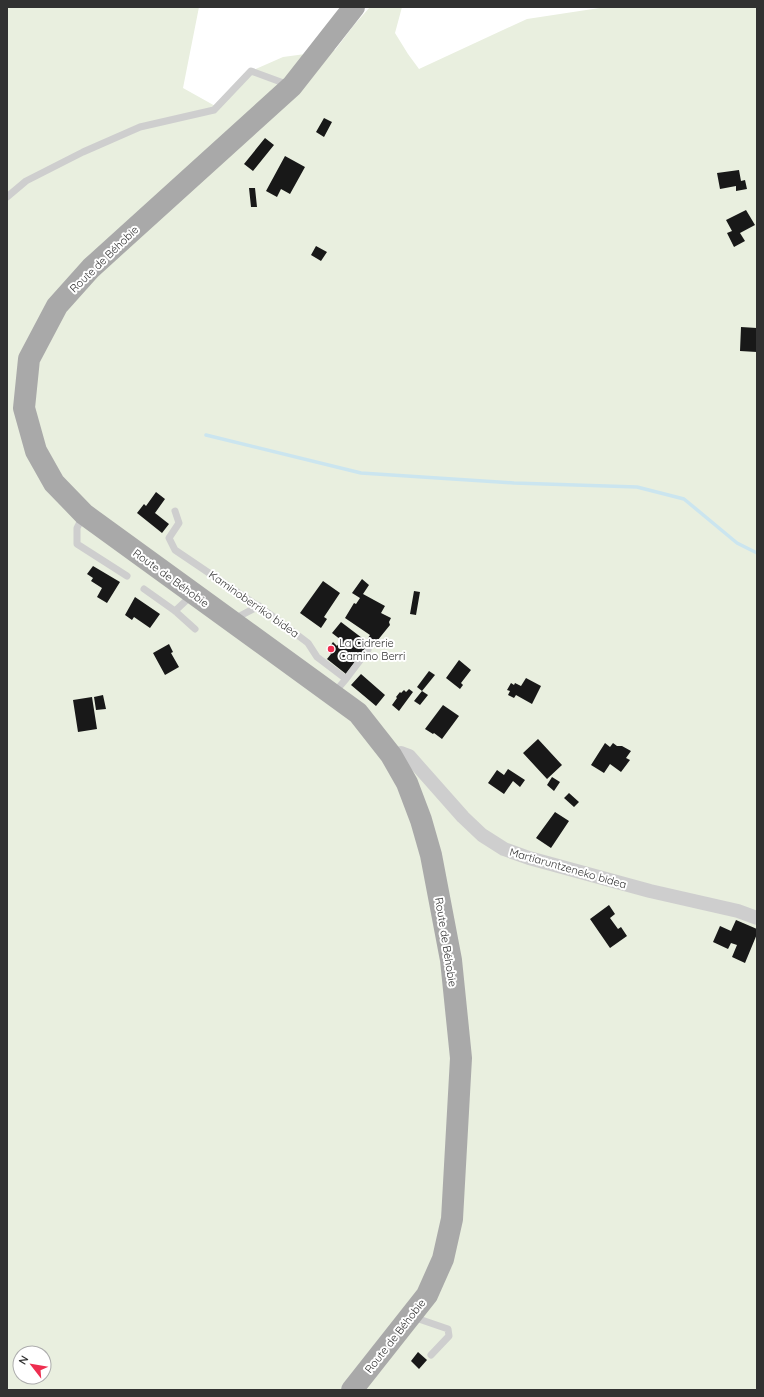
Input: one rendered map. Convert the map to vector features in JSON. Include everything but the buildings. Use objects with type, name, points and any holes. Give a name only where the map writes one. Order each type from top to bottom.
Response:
[{"type":"main road","name":"Route de Béhobie","points":[[352,1390],[427,1295],[444,1259],[452,1219],[458,1138],[455,1062],[442,961],[421,859],[391,755],[340,687],[231,621],[84,514],[54,482],[36,451],[24,408],[29,359],[57,306],[91,268],[292,86],[354,7]]},
{"type":"street","name":"Martiaruntzeneko bidea","points":[[391,755],[401,753],[410,756],[463,817],[482,835],[504,849],[529,858],[650,891],[738,911],[757,918]]},
{"type":"lane","points":[[7,197],[26,181],[83,152],[140,127],[214,110],[252,71],[292,86]]},
{"type":"lane","name":"Kaminoberriko bidea","points":[[175,511],[179,523],[169,538],[175,550],[259,606],[308,643],[340,687]]},
{"type":"lane","points":[[84,514],[77,528],[77,544],[126,576]]},
{"type":"lane","points":[[144,589],[195,629]]},
{"type":"lane","points":[[175,612],[194,594]]},
{"type":"lane","points":[[231,621],[259,606]]},
{"type":"lane","points":[[340,687],[368,650]]},
{"type":"lane","points":[[411,1317],[448,1329],[449,1336],[431,1355]]},
{"type":"green space","points":[[7,7],[199,7],[183,88],[217,107],[251,71],[283,57],[335,50],[370,7],[402,7],[395,33],[419,69],[527,19],[606,7],[757,7],[757,1390],[7,1390]]},
{"type":"waterway","points":[[206,435],[361,473],[514,483],[637,487],[684,499],[737,543],[757,553]]},
{"type":"place","name":"La Cidrerie Camino Berri","points":[[331,649]]}]
